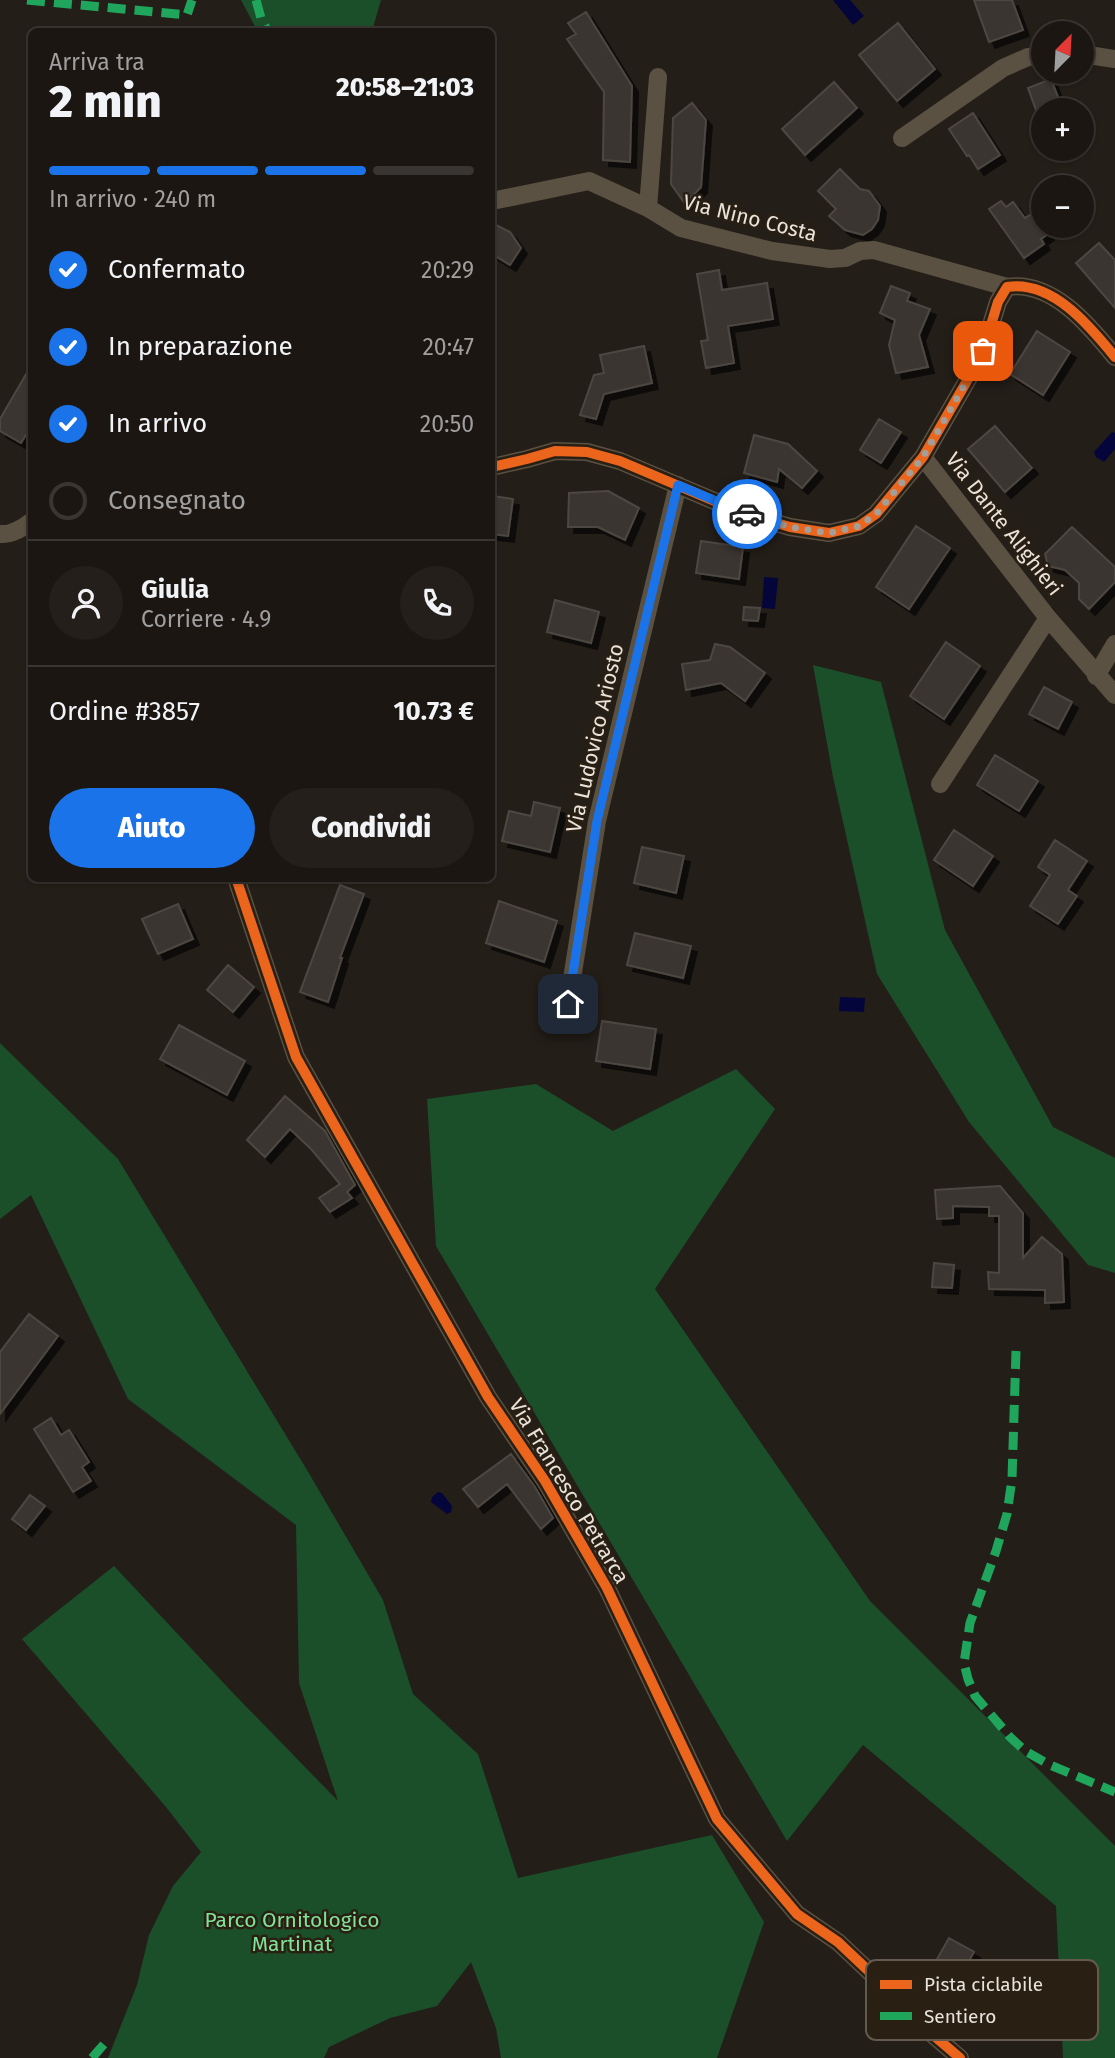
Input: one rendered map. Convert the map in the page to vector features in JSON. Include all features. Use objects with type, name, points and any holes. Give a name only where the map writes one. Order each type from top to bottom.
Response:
[{"type":"street","points":[[1094,56],[1115,59]]},
{"type":"street","points":[[902,138],[1003,68],[1031,57]]},
{"type":"street","points":[[648,208],[658,77]]},
{"type":"street","name":"Via Nino Costa","points":[[495,200],[589,181],[648,208],[681,228],[772,251],[830,259],[874,250],[1007,287],[1019,285],[1037,289],[1078,316],[1115,357]]},
{"type":"street","points":[[495,466],[555,451],[587,452],[620,461],[745,514],[790,527],[829,533],[859,526],[876,514],[923,457],[983,351],[998,302],[1007,287]]},
{"type":"street","name":"Via Dante Alighieri","points":[[923,457],[1048,618],[1115,695]]},
{"type":"street","name":"Via Ludovico Ariosto","points":[[568,1004],[597,821],[678,485]]},
{"type":"street","points":[[0,534],[4,535],[28,524]]},
{"type":"street","name":"Via Dante Alighieri","points":[[940,784],[1048,618]]},
{"type":"street","points":[[1096,676],[1115,644]]},
{"type":"street","name":"Via Francesco Petrarca","points":[[237,882],[296,1057],[488,1397],[545,1481],[607,1588],[717,1819],[797,1914],[838,1942],[866,1968]]},
{"type":"street","name":"Via Francesco Petrarca","points":[[939,2040],[960,2058]]},
{"type":"green space","points":[[241,0],[381,0],[373,28],[256,28]]},
{"type":"green space","points":[[813,665],[881,682],[945,930],[1053,1127],[1115,1158],[1115,1273],[1088,1265],[969,1122],[877,974],[833,777]]},
{"type":"green space","name":"Parco Ornitologico Martinat","points":[[0,1043],[118,1159],[383,1600],[413,1694],[478,1754],[518,1878],[712,1835],[764,1922],[717,2058],[501,2058],[496,2028],[471,1962],[437,2006],[390,2018],[329,2047],[324,2058],[108,2058],[137,1985],[149,1935],[173,1886],[201,1852],[166,1807],[22,1639],[114,1566],[338,1801],[299,1683],[296,1525],[128,1399],[31,1195],[0,1219]]},
{"type":"green space","points":[[736,1069],[775,1109],[655,1289],[870,1601],[1115,1846],[1115,2058],[1063,2058],[1062,2040],[1098,2040],[1098,1960],[1058,1960],[1056,1906],[863,1745],[787,1841],[436,1246],[427,1099],[536,1084],[613,1131]]},
{"type":"shaded area","points":[[833,0],[850,0],[864,16],[853,25]]},
{"type":"shaded area","points":[[1112,432],[1115,433],[1115,449],[1104,462],[1096,457],[1094,452]]},
{"type":"shaded area","points":[[764,577],[778,578],[775,609],[762,608]]},
{"type":"shaded area","points":[[840,997],[865,998],[864,1012],[839,1011]]},
{"type":"shaded area","points":[[438,1492],[442,1493],[452,1506],[451,1512],[447,1514],[431,1502]]},
{"type":"building","points":[[974,0],[1012,0],[1023,30],[989,42]]},
{"type":"building","points":[[586,12],[632,86],[630,162],[603,160],[604,92],[567,39],[576,34],[568,23]]},
{"type":"building","points":[[898,23],[935,69],[897,101],[859,55]]},
{"type":"building","points":[[834,82],[857,108],[805,155],[782,129]]},
{"type":"building","points":[[1038,84],[1053,84],[1058,98],[1032,98],[1028,88]]},
{"type":"building","points":[[692,103],[706,120],[701,187],[685,204],[671,184],[673,118]]},
{"type":"building","points":[[973,113],[1000,155],[978,169],[949,129]]},
{"type":"building","points":[[840,169],[860,189],[869,191],[880,206],[878,220],[872,229],[863,235],[845,230],[829,216],[836,209],[818,191]]},
{"type":"building","points":[[1001,201],[1006,207],[1013,202],[1025,218],[1031,214],[1031,238],[1042,238],[1044,244],[1024,258],[989,209]]},
{"type":"building","points":[[495,224],[510,232],[521,248],[510,265],[495,256]]},
{"type":"building","points":[[1099,243],[1115,260],[1115,308],[1076,263]]},
{"type":"building","points":[[719,270],[722,290],[767,283],[773,319],[728,326],[734,363],[706,368],[701,341],[708,340],[697,274]]},
{"type":"building","points":[[891,286],[910,293],[907,301],[930,309],[919,335],[928,367],[896,373],[889,345],[895,320],[880,313]]},
{"type":"building","points":[[1037,331],[1070,352],[1043,395],[1010,374]]},
{"type":"building","points":[[644,346],[652,383],[604,394],[596,419],[580,415],[594,375],[604,373],[600,355]]},
{"type":"building","points":[[28,371],[28,432],[21,443],[0,431],[0,419]]},
{"type":"building","points":[[879,419],[901,432],[881,463],[860,450]]},
{"type":"building","points":[[995,426],[1032,468],[1005,492],[968,449]]},
{"type":"building","points":[[754,435],[788,444],[817,471],[802,488],[779,469],[777,482],[744,473]]},
{"type":"building","points":[[608,491],[639,508],[625,540],[598,527],[568,527],[569,493]]},
{"type":"building","points":[[495,496],[513,499],[508,536],[495,534]]},
{"type":"building","points":[[916,526],[950,548],[909,609],[876,587]]},
{"type":"building","points":[[1072,527],[1115,567],[1115,582],[1089,609],[1079,599],[1079,583],[1065,570],[1048,566],[1045,554]]},
{"type":"building","points":[[701,541],[743,547],[739,579],[696,573]]},
{"type":"building","points":[[555,600],[599,612],[591,643],[547,632]]},
{"type":"building","points":[[744,607],[760,608],[758,621],[743,620]]},
{"type":"building","points":[[946,642],[980,666],[944,719],[910,696]]},
{"type":"building","points":[[715,644],[730,647],[765,673],[745,701],[721,683],[686,690],[682,664],[710,660]]},
{"type":"building","points":[[1044,687],[1072,702],[1058,729],[1029,714]]},
{"type":"building","points":[[995,755],[1038,781],[1019,811],[977,785]]},
{"type":"building","points":[[534,802],[560,808],[550,852],[502,841],[509,811],[531,816]]},
{"type":"building","points":[[954,830],[993,856],[973,886],[934,860]]},
{"type":"building","points":[[1055,840],[1087,861],[1068,890],[1077,896],[1058,924],[1030,906],[1050,875],[1038,867]]},
{"type":"building","points":[[642,847],[684,856],[676,893],[634,883]]},
{"type":"building","points":[[340,885],[364,894],[340,958],[328,1002],[300,992]]},
{"type":"building","points":[[499,901],[557,921],[544,962],[486,943]]},
{"type":"building","points":[[178,904],[193,939],[158,954],[142,919]]},
{"type":"building","points":[[635,933],[691,946],[683,978],[627,965]]},
{"type":"building","points":[[228,965],[254,987],[233,1012],[207,990]]},
{"type":"building","points":[[602,1021],[656,1029],[650,1069],[596,1061]]},
{"type":"building","points":[[179,1025],[245,1061],[227,1095],[160,1059]]},
{"type":"building","points":[[285,1096],[325,1131],[355,1185],[347,1192],[352,1198],[330,1212],[319,1198],[340,1184],[312,1150],[290,1129],[265,1157],[247,1140]]},
{"type":"building","points":[[1000,1186],[1023,1213],[1023,1258],[1042,1237],[1062,1254],[1064,1302],[1045,1303],[1045,1290],[989,1289],[988,1272],[999,1273],[999,1216],[989,1216],[989,1207],[953,1206],[953,1218],[937,1219],[935,1190]]},
{"type":"building","points":[[934,1263],[954,1265],[952,1288],[932,1287]]},
{"type":"building","points":[[29,1314],[58,1336],[0,1414],[0,1352]]},
{"type":"building","points":[[51,1418],[61,1435],[69,1430],[89,1462],[82,1467],[91,1481],[73,1492],[34,1429]]},
{"type":"building","points":[[511,1454],[553,1518],[541,1529],[507,1484],[478,1507],[463,1489]]},
{"type":"building","points":[[30,1495],[45,1506],[26,1530],[12,1519]]},
{"type":"building","points":[[949,1938],[974,1952],[969,1960],[937,1960]]},
{"type":"marked path","points":[[27,0],[187,15],[192,0]]},
{"type":"marked path","points":[[256,0],[266,28]]},
{"type":"marked path","points":[[1016,1351],[1012,1479],[1007,1514],[970,1623],[964,1663],[975,1696],[1025,1751],[1050,1765],[1115,1792]]},
{"type":"marked path","points":[[92,2058],[105,2043]]},
{"type":"cycle path","points":[[495,466],[555,451],[587,452],[620,461],[745,514],[790,527],[829,533],[859,526],[876,514],[923,457],[983,351],[998,302],[1007,287],[1039,290],[1068,307],[1115,357]]},
{"type":"cycle path","points":[[237,882],[296,1057],[488,1397],[545,1481],[607,1588],[717,1819],[797,1914],[838,1942],[866,1968]]},
{"type":"cycle path","points":[[939,2040],[960,2058]]},
{"type":"way so far","points":[[747,514],[790,527],[829,533],[859,526],[876,514],[923,457],[983,351]]},
{"type":"route","points":[[568,1004],[597,821],[678,485],[747,514]]}]
